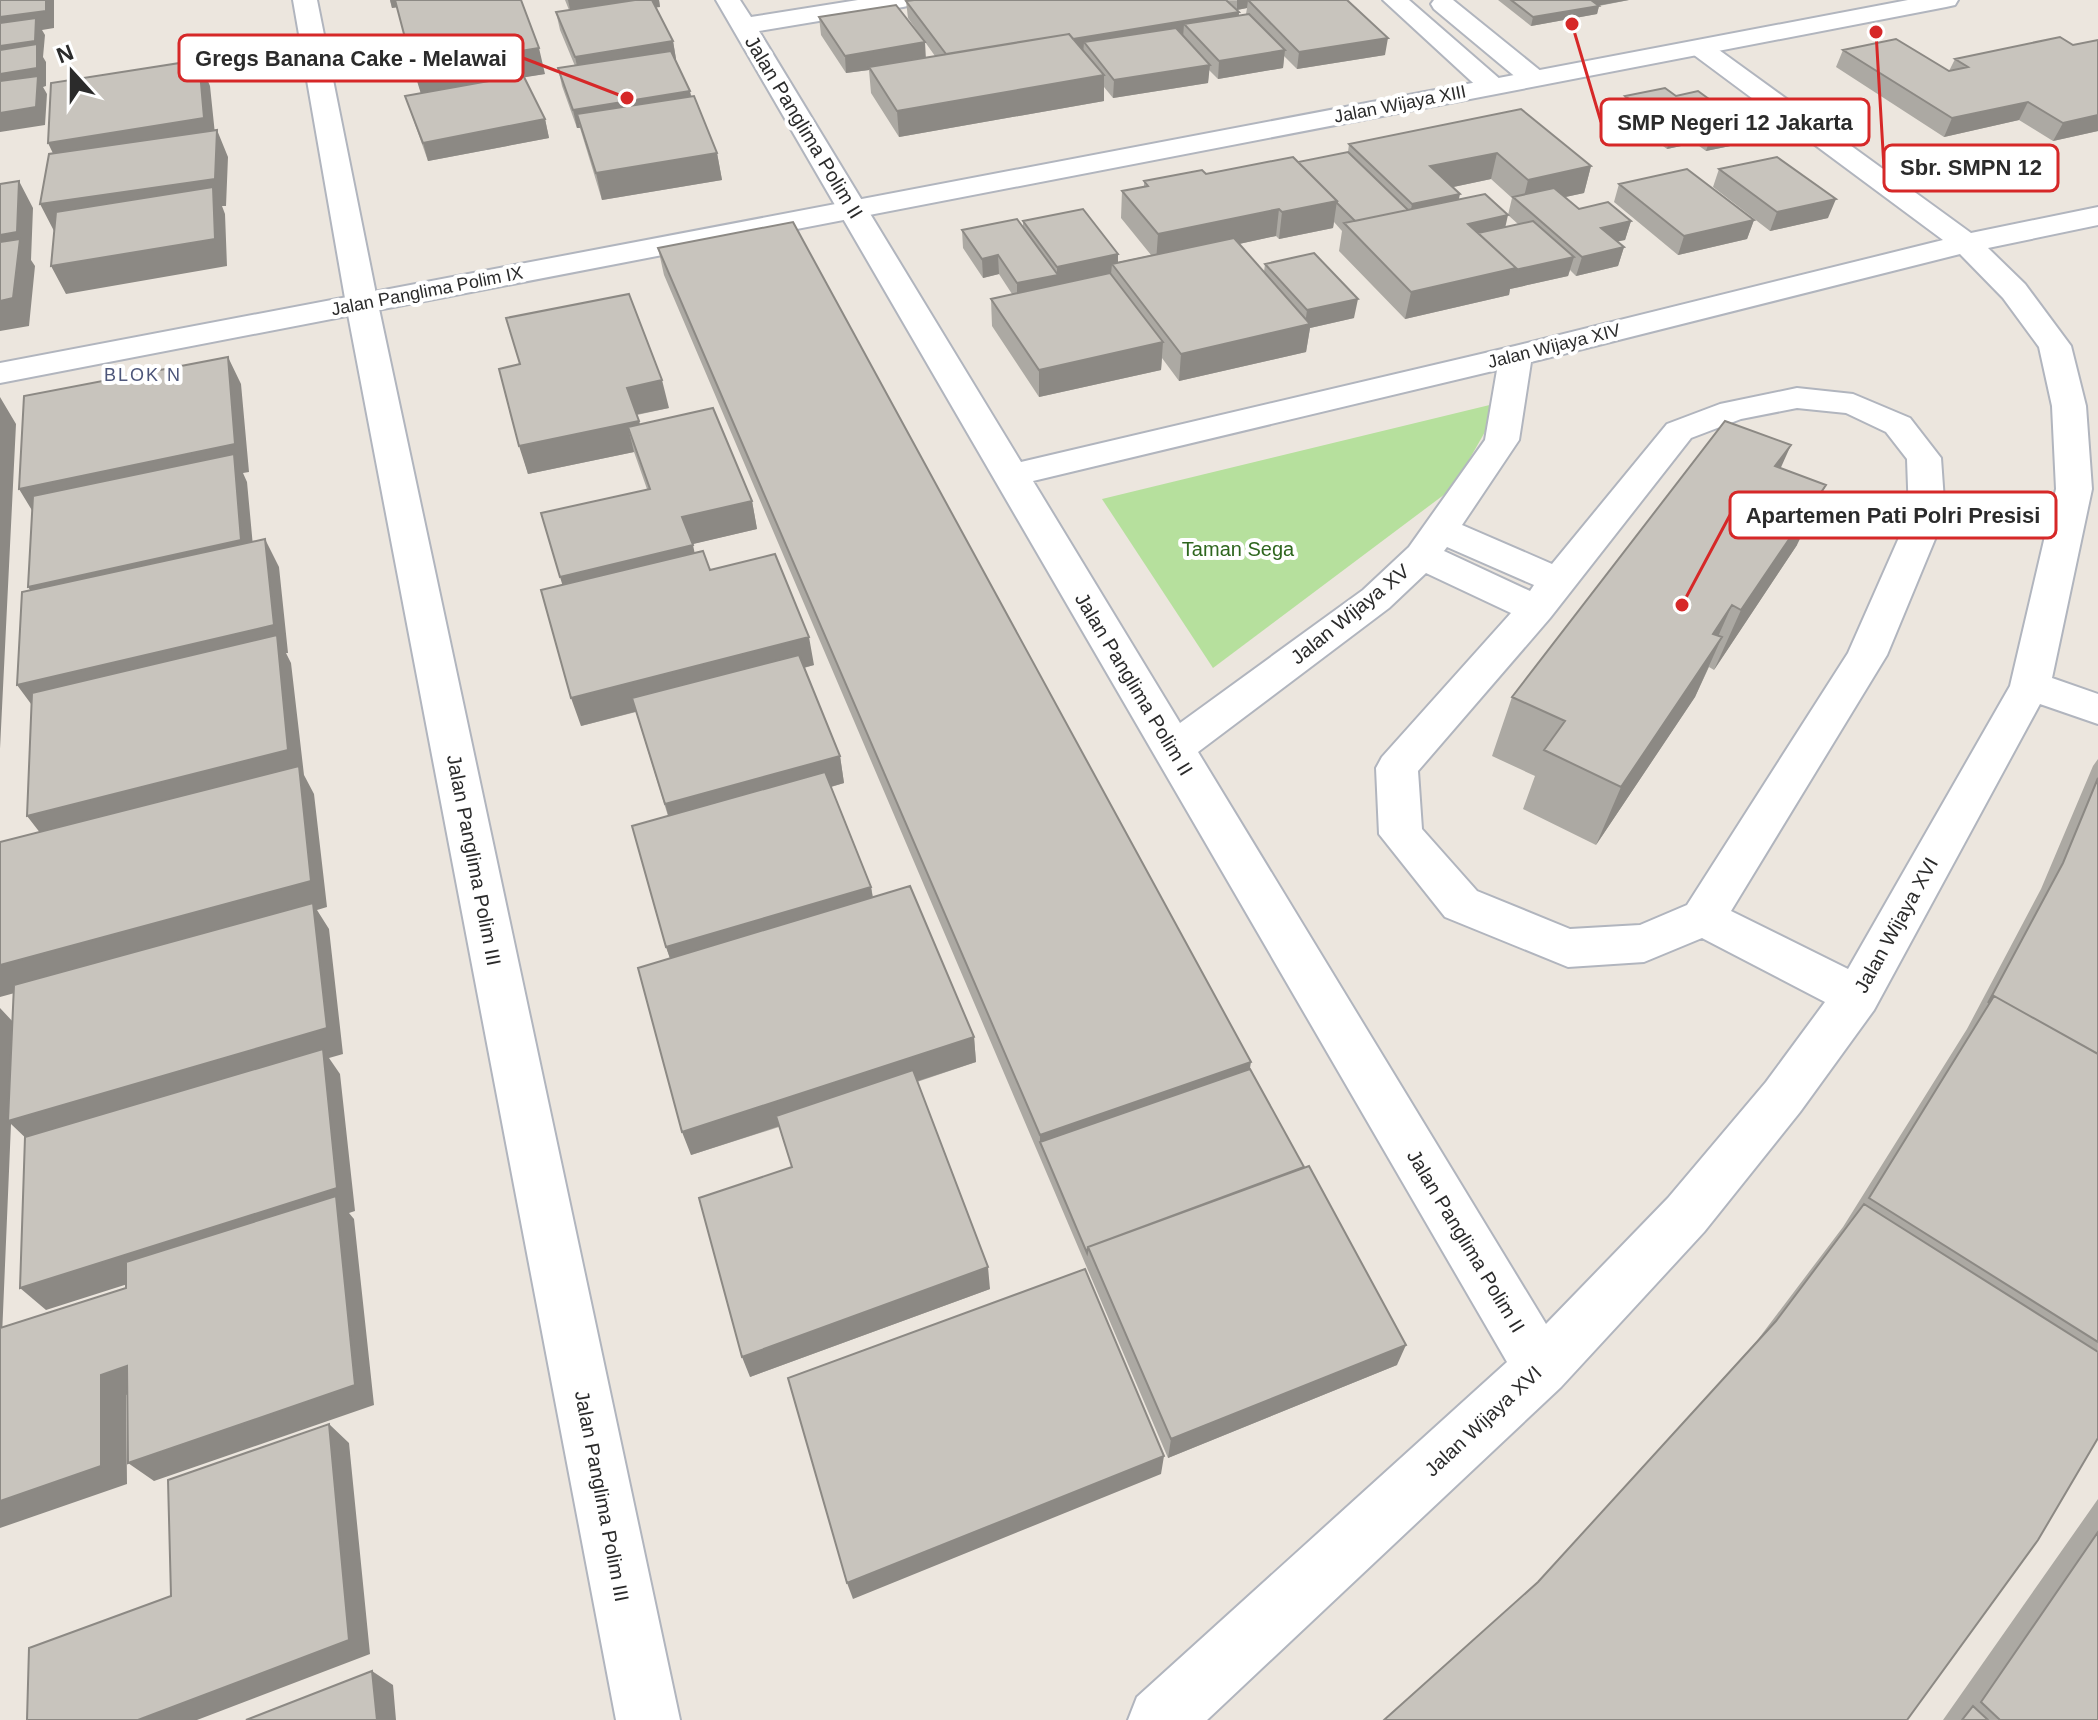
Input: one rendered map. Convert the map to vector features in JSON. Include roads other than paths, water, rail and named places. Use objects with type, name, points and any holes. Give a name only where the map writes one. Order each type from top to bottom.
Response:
[{"type":"street","name":"Jalan Panglima Polim III","points":[[305,0],[362,304],[648,1720]]},
{"type":"street","name":"Jalan Panglima Polim II","points":[[728,0],[854,207],[868,238],[1541,1368]]},
{"type":"street","points":[[744,26],[903,0]]},
{"type":"street","points":[[1395,0],[1492,86]]},
{"type":"street","points":[[1438,0],[1533,78]]},
{"type":"street","name":"Jalan Wijaya XIII","points":[[854,207],[1946,0]]},
{"type":"street","name":"Jalan Wijaya XVI","points":[[1160,1720],[1541,1368],[1686,1215],[1783,1097],[1857,996],[2030,686],[2074,489],[2069,406],[2055,346],[2014,291],[1966,243],[1699,47]]},
{"type":"street","name":"Jalan Panglima Polim IX","points":[[0,373],[854,207]]},
{"type":"street","name":"Jalan Wijaya XIV","points":[[1010,475],[1516,356],[1966,243],[2098,216]]},
{"type":"street","name":"Jalan Wijaya XV","points":[[1173,749],[1376,599],[1431,543],[1502,440],[1516,356]]},
{"type":"street","points":[[1797,398],[1853,404],[1898,425],[1924,458],[1927,515],[1867,655],[1703,918],[1644,943],[1568,948],[1461,904],[1401,834],[1397,768],[1547,595],[1679,431],[1732,411],[1797,398]]},
{"type":"street","points":[[1431,543],[1547,595]]},
{"type":"street","points":[[2030,686],[2098,709]]},
{"type":"street","points":[[1703,918],[1857,996]]},
{"type":"place","name":"SMP Negeri 12 Jakarta","points":[[1572,24]]},
{"type":"place","name":"Sbr. SMPN 12","points":[[1876,32]]},
{"type":"place","name":"Gregs Banana Cake - Melawai","points":[[627,98]]},
{"type":"place","name":"Apartemen Pati Polri Presisi","points":[[1682,605]]},
{"type":"district","name":"BLOK N","points":[[143,375]]},
{"type":"park label","name":"Taman Sega","points":[[1238,549]]}]
